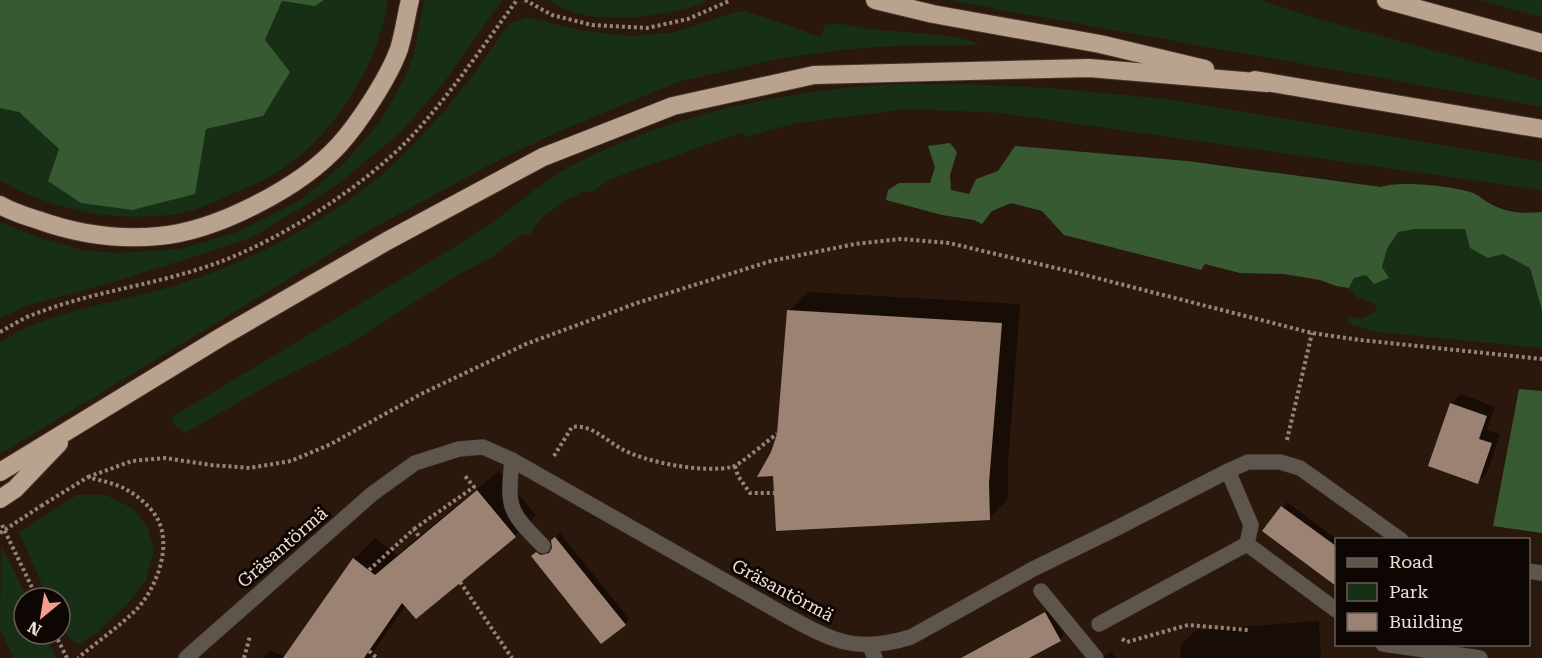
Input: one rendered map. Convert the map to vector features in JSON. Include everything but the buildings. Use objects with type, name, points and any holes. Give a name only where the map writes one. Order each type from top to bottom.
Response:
[{"type":"highway","points":[[0,205],[61,228],[110,237],[160,236],[207,225],[257,205],[298,181],[339,145],[378,92],[399,49],[410,0]]},
{"type":"highway","points":[[875,0],[933,14],[1101,44],[1268,83],[1542,129]]},
{"type":"highway","points":[[1386,0],[1542,43]]},
{"type":"highway","points":[[7,467],[221,337],[387,241],[532,162],[673,106],[814,75],[1089,68],[1268,83]]},
{"type":"highway","points":[[0,499],[25,479],[75,426]]},
{"type":"street","name":"Gräsantörmä","points":[[186,658],[372,494],[415,463],[459,449],[483,447],[512,460],[821,635],[873,652],[911,637],[1033,569],[1248,462],[1280,462],[1300,468],[1398,538]]},
{"type":"street","points":[[512,460],[509,486],[510,506],[519,522],[543,546]]},
{"type":"street","points":[[1099,624],[1247,544],[1251,525],[1228,471]]},
{"type":"street","points":[[1247,544],[1335,609]]},
{"type":"street","points":[[1041,591],[1096,658]]},
{"type":"street","points":[[1390,646],[1480,658]]},
{"type":"path","points":[[525,0],[552,15],[592,25],[647,28],[688,19],[729,1]]},
{"type":"path","points":[[0,533],[88,477],[132,461],[165,458],[250,468],[291,461],[331,444],[421,394],[537,340],[637,303],[771,261],[855,244],[890,240],[949,243],[1312,333],[1542,359]]},
{"type":"path","points":[[1280,462],[1293,418],[1312,333]]},
{"type":"path","points":[[542,477],[572,427],[581,425],[621,449],[645,459],[673,465],[706,467],[735,466],[777,434]]},
{"type":"path","points":[[735,466],[738,476],[750,493],[774,493]]},
{"type":"path","points":[[458,478],[476,473],[509,486]]},
{"type":"path","points":[[369,570],[414,529],[474,487],[465,476]]},
{"type":"path","points":[[78,658],[136,609],[157,579],[163,545],[163,536],[157,517],[142,500],[125,488],[88,477]]},
{"type":"path","points":[[0,521],[31,586]]},
{"type":"path","points":[[414,529],[420,538]]},
{"type":"path","points":[[460,582],[512,658]]},
{"type":"path","points":[[244,638],[251,632],[244,658]]},
{"type":"path","points":[[369,651],[377,658]]},
{"type":"green space","points":[[0,0],[324,0],[315,6],[282,1],[265,40],[290,72],[263,116],[206,129],[195,194],[132,210],[81,203],[48,181],[59,149],[19,112],[0,108]]},
{"type":"green space","points":[[324,0],[388,0],[374,51],[348,101],[312,144],[270,177],[194,210],[135,217],[111,216],[64,207],[20,191],[0,180],[0,108],[19,111],[59,149],[132,210],[195,194],[206,129],[263,116],[265,40],[282,1],[315,6]]},
{"type":"green space","points":[[424,0],[502,0],[445,81],[400,133],[339,183],[249,239],[124,279],[26,306],[0,318],[0,222],[43,239],[83,250],[117,253],[180,249],[238,232],[302,199],[345,162],[380,122],[403,81],[414,54]]},
{"type":"green space","points":[[549,0],[706,0],[705,3],[669,13],[625,18],[583,15],[564,9]]},
{"type":"green space","points":[[947,0],[1259,0],[1322,20],[1542,80],[1542,107]]},
{"type":"green space","points":[[1479,0],[1542,1],[1542,17]]},
{"type":"green space","points":[[745,11],[821,37],[825,25],[838,24],[960,38],[980,45],[909,45],[850,49],[782,58],[678,82],[553,134],[495,162],[366,232],[0,453],[0,344],[32,325],[54,317],[163,289],[227,267],[291,236],[321,218],[378,178],[403,155],[458,94],[506,28],[513,22],[527,17],[584,31],[633,36],[675,32]]},
{"type":"green space","points":[[966,84],[1049,88],[1166,99],[1542,162],[1542,190],[1001,113],[908,109],[796,123],[746,137],[740,133],[610,179],[592,192],[581,192],[540,220],[530,234],[522,234],[492,257],[451,279],[347,345],[276,381],[185,433],[174,425],[172,417],[461,243],[563,171],[609,148],[684,120],[800,94],[879,85]]},
{"type":"green space","points":[[950,143],[957,152],[950,175],[951,190],[969,194],[976,179],[998,171],[1015,146],[1187,161],[1381,187],[1413,184],[1465,190],[1508,211],[1542,212],[1542,310],[1530,268],[1503,254],[1488,258],[1470,248],[1465,229],[1415,229],[1398,232],[1387,249],[1382,267],[1389,278],[1374,284],[1366,275],[1354,278],[1349,288],[1284,274],[1240,273],[1205,264],[1201,270],[1064,235],[1042,211],[1011,203],[992,211],[982,224],[974,220],[942,215],[886,200],[888,190],[899,183],[930,183],[935,167],[928,146]]},
{"type":"green space","points":[[1415,229],[1465,229],[1488,258],[1503,254],[1530,268],[1542,310],[1542,348],[1378,332],[1348,324],[1350,317],[1362,319],[1377,310],[1374,303],[1356,297],[1349,288],[1354,278],[1366,275],[1389,278],[1382,267],[1387,249],[1398,232]]},
{"type":"green space","points":[[1519,389],[1542,391],[1542,533],[1493,526]]},
{"type":"green space","points":[[77,495],[106,495],[132,508],[147,526],[154,550],[146,580],[128,603],[94,635],[79,644],[72,639],[72,586],[43,586],[19,532]]},
{"type":"green space","points":[[1,544],[21,586],[12,586],[12,646],[50,646],[56,658],[14,658],[0,629]]}]
